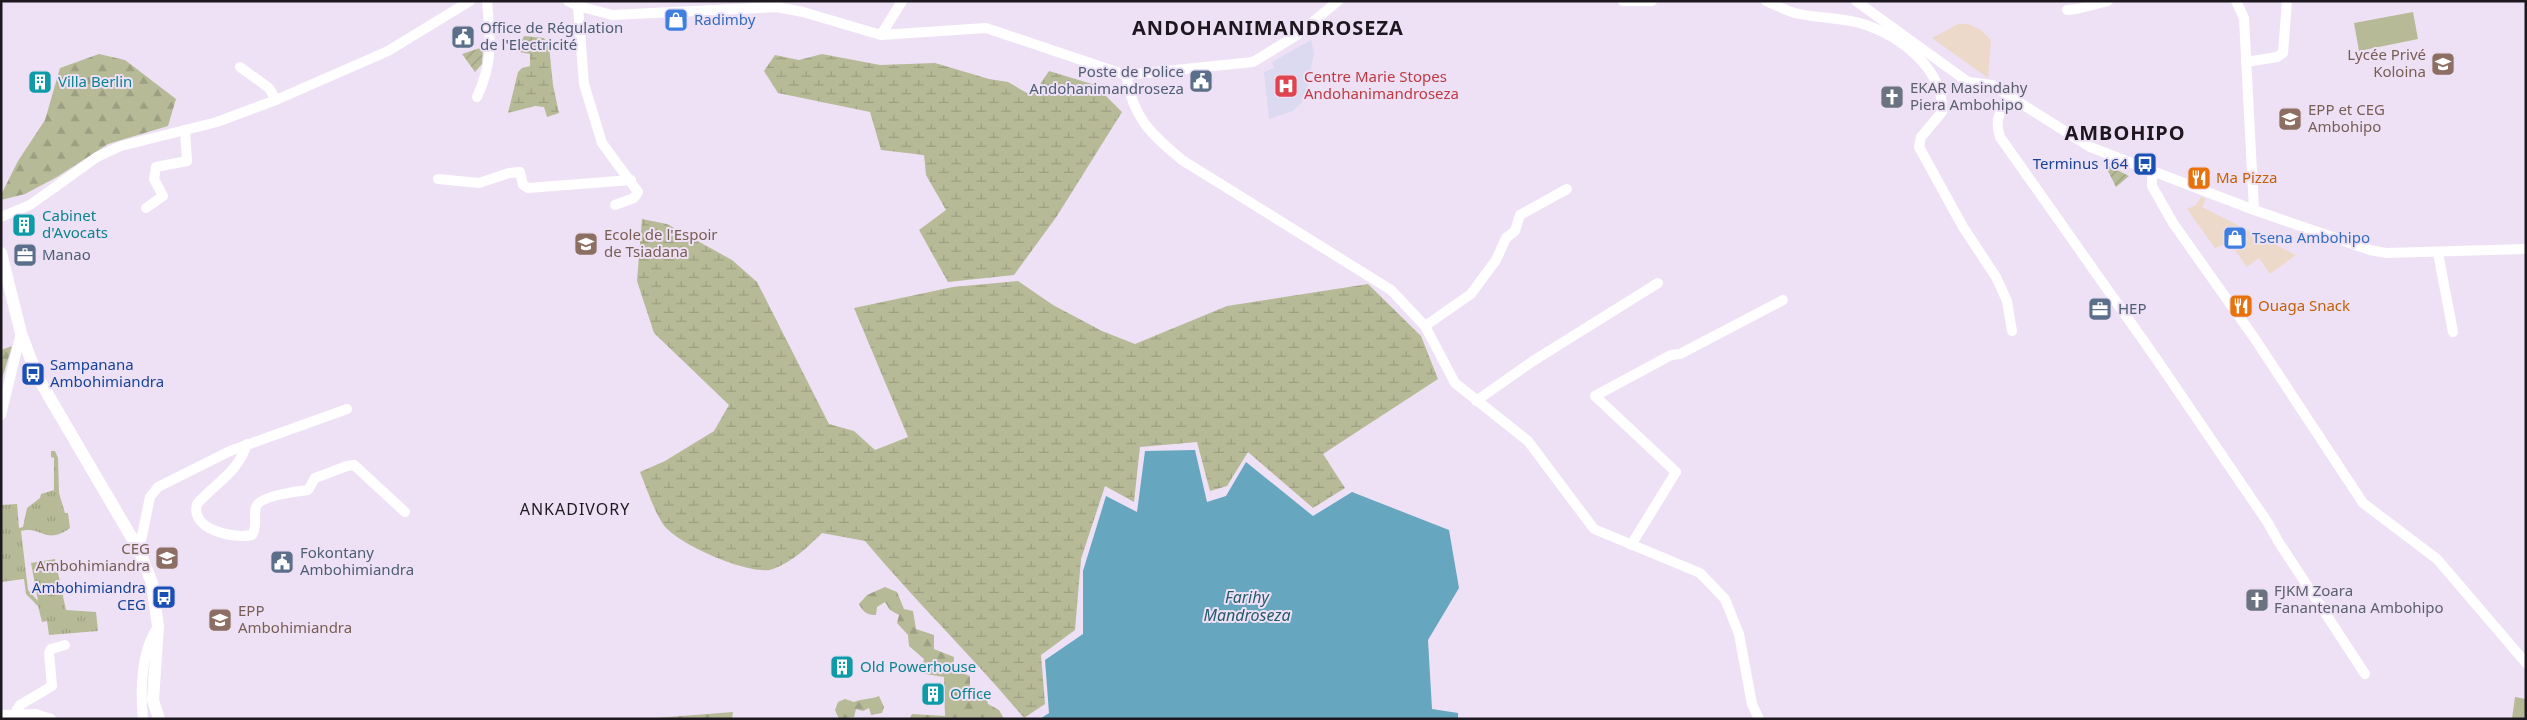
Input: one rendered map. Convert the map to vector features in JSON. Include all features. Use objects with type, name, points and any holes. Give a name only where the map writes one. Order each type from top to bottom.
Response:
[{"type":"main road","points":[[1,253],[21,333],[37,376],[139,550],[152,583],[158,626],[153,700],[159,719]]},
{"type":"street","points":[[1,217],[30,205],[97,158],[121,146],[217,122],[276,100],[388,50],[470,1]]},
{"type":"street","points":[[477,97],[486,78],[490,56],[487,1]]},
{"type":"street","points":[[568,1],[578,6],[612,15],[778,4],[881,34],[986,28],[1126,75],[1253,62],[1297,35],[1338,1]]},
{"type":"street","points":[[881,34],[902,1]]},
{"type":"street","points":[[1623,1],[1652,1]]},
{"type":"street","points":[[1766,1],[1795,13],[1865,24],[1901,43],[1918,57],[1929,70],[1940,93],[1942,112],[1921,137],[1919,147],[1963,227],[1996,277],[2007,301],[2012,331]]},
{"type":"street","points":[[1856,1],[1968,82],[1992,85],[2090,147],[2254,210],[2370,250],[2386,253],[2526,249]]},
{"type":"street","points":[[2066,10],[2108,1]]},
{"type":"street","points":[[2236,1],[2244,18],[2254,210]]},
{"type":"street","points":[[2246,62],[2277,57],[2283,53],[2287,1]]},
{"type":"street","points":[[578,6],[584,84],[602,143],[638,192],[638,195],[615,205]]},
{"type":"street","points":[[240,67],[269,88],[276,100]]},
{"type":"street","points":[[1126,75],[1130,98],[1140,120],[1182,160],[1391,290],[1425,326],[1454,383],[1528,441],[1594,528],[1700,573],[1725,599],[1739,634],[1752,704],[1759,719]]},
{"type":"street","points":[[2011,97],[1998,115],[1996,126],[2000,137],[2268,523],[2365,674]]},
{"type":"street","points":[[146,208],[163,196],[154,179],[156,167],[181,164],[187,161],[185,130]]},
{"type":"street","points":[[2152,171],[2152,186],[2173,223],[2256,339],[2363,503],[2437,558],[2526,663]]},
{"type":"street","points":[[438,179],[479,183],[509,173],[520,172],[523,185],[528,188],[631,180]]},
{"type":"street","points":[[1425,326],[1471,294],[1496,260],[1506,238],[1515,230],[1520,215],[1566,189]]},
{"type":"street","points":[[2438,253],[2453,332]]},
{"type":"street","points":[[1476,401],[1533,362],[1658,283]]},
{"type":"street","points":[[1631,545],[1676,472],[1594,396],[1671,355],[1680,354],[1783,300]]},
{"type":"street","points":[[1,415],[21,333]]},
{"type":"street","points":[[139,550],[153,492],[167,481],[248,444],[347,410]]},
{"type":"street","points":[[248,444],[242,460],[229,475],[197,504],[197,516],[202,524],[228,533],[252,535],[255,528],[256,506],[259,502],[293,491],[308,490],[315,478],[354,465],[405,512]]},
{"type":"street","points":[[143,719],[143,691],[147,649],[152,635],[158,626]]},
{"type":"street","points":[[20,713],[17,709],[20,705],[52,686],[49,653],[52,649],[65,644]]},
{"type":"street","points":[[1,715],[36,714],[51,719]]},
{"type":"shaded area","points":[[1958,24],[1968,24],[1981,30],[1991,40],[1988,78],[1932,38]]},
{"type":"shaded area","name":"Centre Marie Stopes Andohanimandroseza","points":[[1311,40],[1314,53],[1305,99],[1293,111],[1269,119],[1264,72],[1274,68],[1272,62]]},
{"type":"shaded area","name":"Tsena Ambohipo","points":[[2201,197],[2206,199],[2202,207],[2296,255],[2270,274],[2259,258],[2247,267],[2229,242],[2215,248],[2187,209],[2196,205]]},
{"type":"green space","points":[[2413,12],[2418,39],[2359,51],[2354,23]]},
{"type":"green space","points":[[524,36],[544,38],[549,46],[553,85],[559,113],[547,117],[544,107],[535,106],[508,113],[518,72],[522,68],[530,66],[530,54],[509,50],[511,42],[521,43]]},
{"type":"green space","points":[[483,47],[482,64],[475,72],[462,54]]},
{"type":"green space","points":[[99,54],[125,60],[176,99],[168,126],[108,144],[57,177],[25,194],[1,200],[1,195],[18,161],[45,120],[60,68]]},
{"type":"green space","points":[[822,54],[880,65],[935,63],[989,79],[1008,82],[1032,96],[1049,71],[1095,85],[1122,112],[1057,216],[1014,275],[948,282],[919,230],[946,210],[926,175],[924,155],[881,150],[870,112],[778,93],[764,71],[775,55],[799,60]]},
{"type":"green space","points":[[2109,166],[2129,176],[2116,187],[2107,169]]},
{"type":"green space","points":[[642,219],[667,224],[732,260],[757,282],[829,424],[854,431],[875,450],[908,437],[854,308],[953,287],[1018,281],[1053,305],[1102,331],[1135,344],[1227,306],[1368,284],[1421,336],[1438,379],[1323,454],[1345,488],[1313,508],[1248,452],[1227,486],[1210,491],[1197,442],[1140,447],[1134,502],[1105,486],[1081,559],[1075,630],[1041,655],[1045,704],[1024,718],[865,541],[822,533],[787,562],[773,569],[763,570],[732,564],[715,557],[683,541],[663,524],[640,472],[665,461],[714,431],[729,405],[654,333],[637,281]]},
{"type":"green space","points":[[12,346],[1,382],[1,350]]},
{"type":"green space","points":[[51,451],[55,451],[58,458],[59,493],[65,513],[68,513],[70,528],[55,535],[28,530],[21,531],[28,590],[38,601],[31,563],[55,559],[66,610],[96,612],[98,631],[49,635],[47,621],[42,622],[38,606],[26,594],[24,579],[1,582],[1,505],[17,504],[19,528],[23,527],[27,508],[40,498],[41,494],[54,490],[54,458],[51,457]]},
{"type":"green space","points":[[885,587],[897,592],[904,609],[913,611],[916,629],[934,635],[934,649],[954,657],[953,670],[970,676],[970,692],[985,694],[988,704],[999,710],[1004,719],[909,719],[912,714],[945,716],[944,677],[920,673],[924,659],[909,646],[908,635],[897,623],[899,615],[890,610],[885,602],[877,607],[876,615],[868,614],[859,604],[867,595]]},
{"type":"green space","points":[[879,696],[884,707],[882,713],[871,715],[869,708],[863,711],[856,709],[854,717],[839,719],[835,710],[838,702],[845,699],[854,702]]},
{"type":"green space","points":[[2515,697],[2526,699],[2526,719],[2512,719]]},
{"type":"green space","points":[[733,712],[732,719],[654,719],[656,718]]},
{"type":"water","name":"Farihy Mandroseza","points":[[1195,450],[1207,502],[1226,496],[1246,462],[1313,516],[1352,492],[1449,530],[1459,588],[1428,640],[1432,709],[1458,713],[1458,719],[1040,719],[1049,713],[1045,660],[1083,634],[1083,571],[1106,496],[1137,512],[1145,451]]},
{"type":"place","name":"Radimby","points":[[676,20]]},
{"type":"place","name":"Office de Régulation de l'Electricité","points":[[463,37]]},
{"type":"place","name":"Lycée Privé Koloina","points":[[2443,64]]},
{"type":"place","name":"Poste de Police Andohanimandroseza","points":[[1201,81]]},
{"type":"place","name":"Villa Berlin","points":[[40,82]]},
{"type":"place","name":"Centre Marie Stopes Andohanimandroseza","points":[[1286,86]]},
{"type":"place","name":"EKAR Masindahy Piera Ambohipo","points":[[1892,97]]},
{"type":"place","name":"EPP et CEG Ambohipo","points":[[2290,119]]},
{"type":"place","name":"Terminus 164","points":[[2145,164]]},
{"type":"place","name":"Ma Pizza","points":[[2199,178]]},
{"type":"place","name":"Cabinet d'Avocats","points":[[24,225]]},
{"type":"place","name":"Tsena Ambohipo","points":[[2235,238]]},
{"type":"place","name":"Ecole de l'Espoir de Tsiadana","points":[[586,244]]},
{"type":"place","name":"Manao","points":[[25,255]]},
{"type":"place","name":"Ouaga Snack","points":[[2241,306]]},
{"type":"place","name":"HEP","points":[[2100,309]]},
{"type":"place","name":"Sampanana Ambohimiandra","points":[[33,374]]},
{"type":"place","name":"CEG Ambohimiandra","points":[[167,558]]},
{"type":"place","name":"Fokontany Ambohimiandra","points":[[282,562]]},
{"type":"place","name":"Ambohimiandra CEG","points":[[164,597]]},
{"type":"place","name":"FJKM Zoara Fanantenana Ambohipo","points":[[2257,600]]},
{"type":"place","name":"EPP Ambohimiandra","points":[[220,620]]},
{"type":"place","name":"Old Powerhouse","points":[[842,667]]},
{"type":"place","name":"Office","points":[[933,694]]},
{"type":"district","name":"ANDOHANIMANDROSEZA","points":[[1268,28]]},
{"type":"district","name":"AMBOHIPO","points":[[2125,133]]},
{"type":"district","name":"ANKADIVORY","points":[[575,509]]}]
